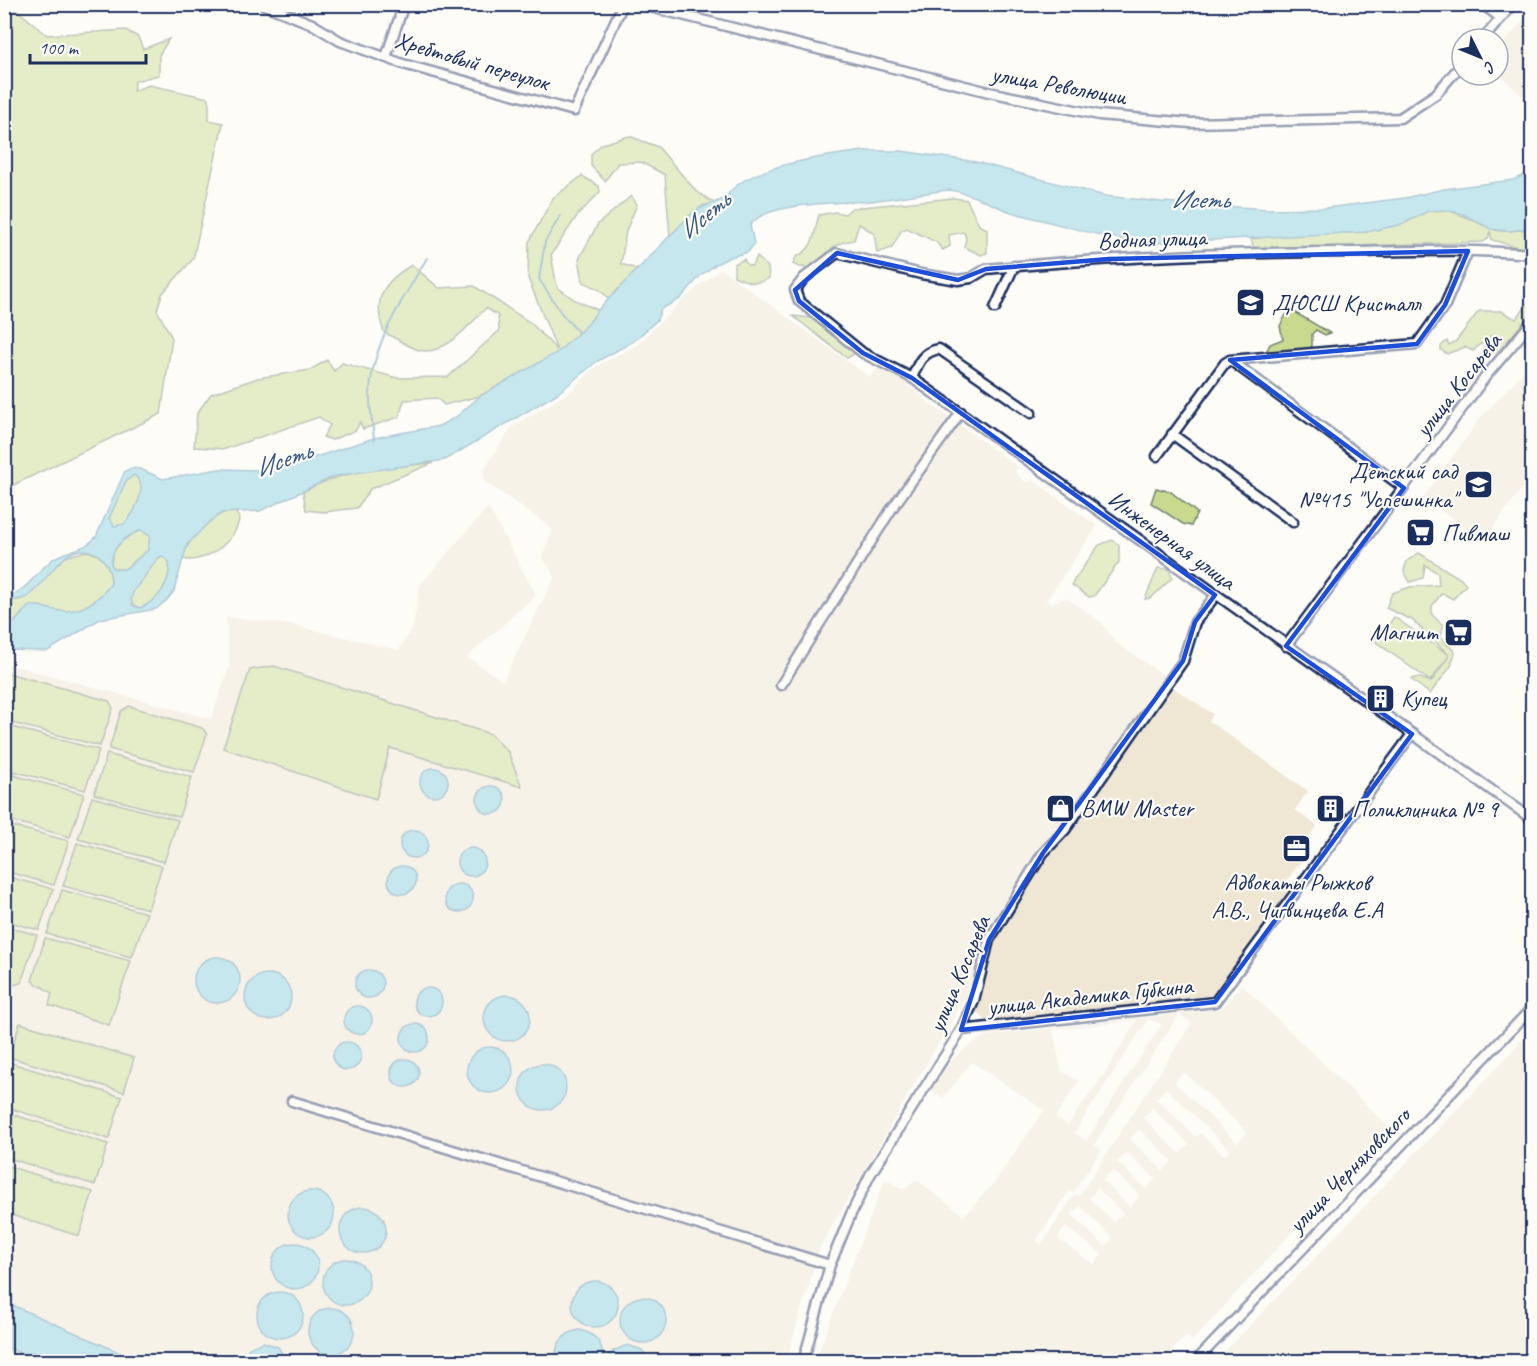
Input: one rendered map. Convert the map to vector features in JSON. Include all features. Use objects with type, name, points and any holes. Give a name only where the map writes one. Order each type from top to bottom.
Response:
[{"type":"street","name":"Хребтовый переулок","points":[[262,4],[312,24],[340,41],[387,57],[574,111],[623,4]]},
{"type":"street","points":[[387,57],[404,4]]},
{"type":"street","name":"улица Революции","points":[[638,4],[989,92],[1099,115],[1190,123],[1400,118],[1436,94],[1450,78]]},
{"type":"street","points":[[1482,4],[1501,18]]},
{"type":"street","points":[[1493,27],[1513,4]]},
{"type":"street","points":[[1157,456],[1225,363],[1230,360],[1417,344],[1445,305],[1468,251]]},
{"type":"street","name":"Водная улица","points":[[795,290],[804,278],[837,253],[921,274],[958,280],[971,278],[986,269],[1109,259],[1296,252],[1468,251],[1533,254]]},
{"type":"street","points":[[995,308],[1014,266]]},
{"type":"street","name":"Инженерная улица","points":[[795,290],[799,302],[863,353],[912,378],[1216,596],[1532,817]]},
{"type":"street","name":"улица Косарева","points":[[1287,646],[1486,376],[1533,322]]},
{"type":"street","points":[[912,378],[919,361],[929,351],[939,349],[1031,413]]},
{"type":"street","points":[[1230,360],[1404,488]]},
{"type":"street","points":[[780,685],[891,510],[961,412]]},
{"type":"street","points":[[1172,434],[1293,522]]},
{"type":"street","name":"улица Косарева","points":[[803,1362],[830,1265],[870,1175],[961,1030],[974,1001],[989,940],[1043,853],[1065,830],[1183,661],[1195,622],[1216,596]]},
{"type":"street","name":"улица Академика Губкина","points":[[961,1030],[1215,1002],[1412,734]]},
{"type":"street","name":"улица Черняховского","points":[[1195,1362],[1533,1008]]},
{"type":"street","points":[[292,1101],[830,1265]]},
{"type":"highlighted area","points":[[1468,251],[1445,305],[1417,344],[1230,360],[1404,488],[1286,646],[1412,734],[1215,1002],[961,1030],[989,940],[1043,853],[1183,661],[1195,622],[1215,595],[912,378],[863,353],[799,301],[795,290],[837,253],[958,280],[986,269],[1109,259]]},
{"type":"shaded area","points":[[1532,10],[1532,105],[1510,84],[1510,36]]},
{"type":"shaded area","points":[[721,269],[869,377],[880,366],[906,382],[928,402],[1018,467],[1015,471],[1020,478],[1026,482],[1033,480],[1097,526],[1046,601],[1050,604],[1066,598],[1101,622],[1116,643],[1175,683],[1172,687],[1213,714],[1209,721],[1308,791],[1295,810],[1317,826],[1304,843],[1309,847],[1307,853],[1282,887],[1288,892],[1212,995],[988,1023],[964,999],[820,1247],[786,1361],[5,1361],[4,663],[211,719],[230,665],[226,617],[292,625],[399,650],[413,627],[420,585],[488,507],[536,595],[467,657],[503,681],[555,576],[542,557],[553,529],[484,481],[484,469],[512,427],[571,391],[595,367],[636,346],[687,296]]},
{"type":"shaded area","name":"Детский сад №415 \"Успешинка\"","points":[[1532,363],[1532,474],[1483,541],[1424,497],[1482,416]]},
{"type":"shaded area","points":[[1242,985],[1389,1127],[1192,1341],[1186,1336],[1162,1361],[815,1361],[885,1179],[903,1190],[917,1180],[964,1216],[995,1182],[1044,1110],[972,1062],[943,1098],[930,1090],[948,1064],[967,1047],[985,1036],[1220,1009]],"holes":[[[1179,1014],[1192,1023],[1079,1196],[1075,1194],[1041,1245],[1036,1241],[1069,1191],[1073,1193],[1101,1150],[1094,1145]],[[1148,1019],[1162,1024],[1086,1141],[1074,1133]],[[1137,1020],[1107,1070],[1068,1125],[1055,1117],[1079,1081],[1061,1071],[1053,1030]],[[1184,1072],[1247,1132],[1237,1143],[1174,1082]],[[1166,1088],[1230,1150],[1225,1156],[1200,1133],[1196,1137],[1156,1099]],[[1152,1108],[1189,1144],[1180,1154],[1143,1118]],[[1139,1129],[1172,1161],[1163,1171],[1130,1139]],[[1127,1152],[1156,1179],[1146,1189],[1117,1162]],[[1113,1170],[1140,1196],[1130,1207],[1102,1180]],[[1097,1188],[1123,1213],[1114,1222],[1089,1198]],[[1080,1206],[1113,1238],[1105,1247],[1071,1214]],[[1065,1227],[1102,1254],[1094,1265],[1057,1238]]]},
{"type":"shaded area","points":[[1532,1030],[1532,1361],[1216,1361],[1455,1112]]},
{"type":"green space","points":[[4,5],[11,5],[47,35],[126,30],[138,37],[143,49],[169,39],[159,55],[159,75],[135,81],[133,91],[149,85],[209,98],[209,120],[223,123],[193,259],[162,294],[157,310],[172,338],[161,414],[5,489]]},
{"type":"green space","points":[[629,136],[658,147],[696,191],[714,203],[702,206],[670,237],[665,175],[641,162],[618,163],[605,181],[591,166],[591,154],[602,144]]},
{"type":"green space","points":[[582,176],[599,186],[600,192],[577,216],[551,255],[557,287],[575,300],[598,310],[588,324],[558,352],[480,396],[444,405],[437,398],[404,400],[399,417],[363,429],[360,422],[356,430],[332,440],[323,437],[330,425],[319,417],[225,449],[194,447],[197,413],[211,394],[258,378],[310,370],[327,360],[334,371],[342,363],[397,378],[448,377],[499,331],[498,316],[486,308],[465,330],[447,344],[428,351],[419,350],[384,332],[379,310],[383,293],[394,278],[412,265],[439,288],[474,286],[531,323],[557,350],[528,278],[529,242],[553,198]]},
{"type":"green space","points":[[631,196],[637,204],[626,231],[621,264],[640,270],[610,300],[600,290],[583,282],[579,259],[598,224]]},
{"type":"green space","points":[[954,198],[967,200],[979,225],[987,229],[987,253],[981,255],[964,247],[966,238],[964,232],[949,235],[950,246],[943,250],[936,242],[907,228],[901,231],[892,248],[877,253],[874,233],[859,224],[854,240],[841,243],[833,248],[814,265],[801,267],[793,264],[796,257],[810,245],[819,215],[835,212],[845,214],[852,208]]},
{"type":"green space","points":[[1446,210],[1495,230],[1511,231],[1532,228],[1532,246],[1521,248],[1492,240],[1490,231],[1488,239],[1483,242],[1254,249],[1251,239],[1285,235],[1366,232],[1403,224],[1428,211]]},
{"type":"green space","points":[[757,257],[768,267],[769,278],[760,282],[752,282],[734,276],[734,264],[744,259],[747,265],[752,266]]},
{"type":"green space","points":[[1532,299],[1532,312],[1500,350],[1493,353],[1492,346],[1497,338],[1490,336],[1485,345],[1480,344],[1473,351],[1465,347],[1447,354],[1441,350],[1441,346],[1447,341],[1449,345],[1456,341],[1479,311],[1501,311],[1516,319]]},
{"type":"green space","points":[[1289,309],[1330,333],[1325,335],[1316,330],[1312,334],[1312,348],[1265,354],[1270,344],[1283,339],[1280,326]]},
{"type":"green space","points":[[793,316],[812,318],[850,347],[854,354],[847,358]]},
{"type":"green space","points":[[433,463],[370,489],[357,508],[324,512],[306,510],[303,492],[333,478],[366,470]]},
{"type":"green space","points":[[134,475],[141,486],[139,500],[124,525],[113,526],[109,518],[126,481]]},
{"type":"green space","points":[[1156,488],[1171,492],[1197,513],[1191,526],[1183,524],[1151,503]]},
{"type":"green space","points":[[227,511],[234,511],[239,517],[237,526],[227,542],[219,549],[200,558],[183,559],[189,544],[199,530]]},
{"type":"green space","points":[[141,530],[150,536],[148,550],[125,569],[114,569],[111,564],[117,547],[125,539]]},
{"type":"green space","points":[[1112,540],[1119,545],[1119,562],[1094,596],[1089,597],[1072,585],[1074,580],[1099,545]]},
{"type":"green space","points":[[86,551],[97,555],[108,567],[111,584],[98,598],[84,607],[68,611],[32,606],[23,612],[14,623],[5,623],[4,602],[22,599],[65,557]]},
{"type":"green space","points":[[1419,553],[1461,579],[1466,585],[1453,599],[1442,593],[1432,606],[1432,615],[1443,625],[1441,638],[1455,652],[1451,666],[1430,694],[1411,679],[1418,677],[1431,682],[1449,656],[1430,681],[1376,642],[1394,617],[1449,655],[1412,620],[1386,608],[1392,593],[1410,587],[1439,585],[1438,573],[1425,565],[1423,578],[1410,582],[1404,571],[1407,561]]},
{"type":"green space","points":[[162,556],[169,562],[166,584],[158,596],[147,605],[140,608],[133,605],[131,600],[133,592],[158,558]]},
{"type":"green space","points":[[1158,568],[1169,569],[1172,578],[1151,598],[1145,599]]},
{"type":"green space","points":[[274,666],[490,734],[508,752],[522,787],[390,748],[376,799],[223,748],[250,670]]},
{"type":"green space","points":[[4,672],[109,701],[113,708],[100,746],[5,721]]},
{"type":"green space","points":[[129,706],[202,728],[207,734],[194,772],[109,749],[121,711]]},
{"type":"green space","points":[[4,725],[99,750],[85,790],[5,769]]},
{"type":"green space","points":[[107,754],[192,777],[179,817],[94,794]]},
{"type":"green space","points":[[5,773],[84,794],[70,837],[5,819]]},
{"type":"green space","points":[[92,797],[178,820],[164,862],[78,839]]},
{"type":"green space","points":[[4,824],[69,841],[54,885],[5,871]]},
{"type":"green space","points":[[77,843],[162,866],[148,909],[63,886]]},
{"type":"green space","points":[[5,876],[53,889],[39,930],[5,921]]},
{"type":"green space","points":[[62,890],[147,913],[132,957],[47,934]]},
{"type":"green space","points":[[5,926],[37,935],[21,983],[13,985],[5,983]]},
{"type":"green space","points":[[45,938],[131,961],[109,1025],[49,1005],[52,993],[32,981]]},
{"type":"green space","points":[[20,1023],[134,1058],[124,1092],[9,1057]]},
{"type":"green space","points":[[8,1062],[122,1097],[109,1139],[5,1107],[5,1072]]},
{"type":"green space","points":[[5,1112],[108,1144],[95,1185],[5,1157]]},
{"type":"green space","points":[[4,1165],[93,1192],[79,1236],[5,1213]]},
{"type":"water","name":"Исеть","points":[[864,151],[901,151],[976,162],[1105,196],[1268,209],[1326,208],[1405,198],[1444,189],[1513,180],[1532,172],[1532,228],[1509,231],[1491,229],[1463,214],[1446,210],[1428,211],[1403,224],[1366,232],[1154,243],[1120,239],[1069,227],[1009,211],[967,194],[949,190],[870,201],[806,205],[771,212],[758,217],[750,225],[754,244],[748,252],[716,264],[700,276],[680,299],[661,309],[657,320],[634,341],[596,362],[558,393],[445,460],[335,476],[260,511],[222,513],[208,523],[187,545],[174,591],[156,609],[100,619],[48,651],[5,650],[5,623],[14,623],[30,606],[58,611],[76,610],[98,598],[111,584],[108,568],[98,555],[87,550],[76,551],[58,563],[35,591],[27,597],[5,602],[5,598],[26,586],[53,559],[86,545],[96,537],[125,471],[132,468],[140,469],[163,479],[219,469],[282,468],[374,438],[439,426],[456,417],[480,396],[558,352],[588,324],[598,310],[694,211],[726,198],[735,187],[768,170],[810,159]],"holes":[[[134,475],[141,486],[139,500],[124,524],[114,526],[109,518],[126,481]],[[141,530],[150,536],[148,550],[125,569],[114,569],[111,564],[112,557],[117,547],[125,539]],[[162,556],[169,562],[166,583],[153,601],[140,608],[133,606],[131,600],[133,592],[158,558]]]},
{"type":"water","points":[[434,768],[444,772],[448,782],[444,792],[434,796],[424,792],[420,782],[424,772]]},
{"type":"water","points":[[491,786],[501,790],[505,800],[501,810],[491,814],[481,810],[477,800],[481,790]]},
{"type":"water","points":[[414,830],[424,834],[428,844],[424,854],[414,858],[404,854],[400,844],[404,834]]},
{"type":"water","points":[[471,848],[481,852],[485,862],[481,872],[471,876],[461,872],[457,862],[461,852]]},
{"type":"water","points":[[402,866],[412,870],[416,880],[412,890],[402,894],[392,890],[388,880],[392,870]]},
{"type":"water","points":[[459,884],[469,888],[473,898],[469,908],[459,912],[449,908],[445,898],[449,888]]},
{"type":"water","points":[[222,957],[234,963],[239,971],[239,989],[234,997],[226,1002],[212,1003],[200,997],[195,989],[194,975],[200,963],[208,958]]},
{"type":"water","points":[[369,970],[379,974],[383,984],[379,994],[369,998],[359,994],[355,984],[359,974]]},
{"type":"water","points":[[273,974],[285,980],[290,988],[290,1006],[285,1014],[277,1019],[263,1020],[251,1014],[246,1006],[245,992],[251,980],[259,975]]},
{"type":"water","points":[[428,988],[438,992],[442,1002],[438,1012],[428,1016],[418,1012],[414,1002],[418,992]]},
{"type":"water","points":[[512,995],[524,1001],[529,1009],[529,1027],[524,1035],[516,1040],[502,1041],[490,1035],[485,1027],[484,1013],[490,1001],[498,996]]},
{"type":"water","points":[[358,1006],[368,1010],[372,1020],[368,1030],[358,1034],[348,1030],[344,1020],[348,1010]]},
{"type":"water","points":[[415,1024],[425,1028],[429,1038],[425,1048],[415,1052],[405,1048],[401,1038],[405,1028]]},
{"type":"water","points":[[347,1042],[357,1046],[361,1056],[357,1066],[347,1070],[337,1066],[333,1056],[337,1046]]},
{"type":"water","points":[[495,1047],[507,1053],[512,1061],[512,1079],[507,1087],[499,1092],[485,1093],[473,1087],[468,1079],[467,1065],[473,1053],[481,1048]]},
{"type":"water","points":[[405,1059],[415,1063],[419,1073],[415,1083],[405,1087],[395,1083],[391,1073],[395,1063]]},
{"type":"water","points":[[548,1064],[560,1070],[565,1078],[565,1096],[560,1104],[552,1109],[538,1110],[526,1104],[521,1096],[520,1082],[526,1070],[534,1065]]},
{"type":"water","points":[[316,1191],[328,1197],[333,1205],[333,1223],[328,1231],[320,1236],[306,1237],[294,1231],[289,1223],[288,1209],[294,1197],[302,1192]]},
{"type":"water","points":[[368,1207],[380,1213],[385,1221],[385,1239],[380,1247],[372,1252],[358,1253],[346,1247],[341,1239],[340,1225],[346,1213],[354,1208]]},
{"type":"water","points":[[300,1243],[312,1249],[317,1257],[317,1275],[312,1283],[304,1288],[290,1289],[278,1283],[273,1275],[272,1261],[278,1249],[286,1244]]},
{"type":"water","points":[[351,1259],[363,1265],[368,1273],[368,1291],[363,1299],[355,1304],[341,1305],[329,1299],[324,1291],[323,1277],[329,1265],[337,1260]]},
{"type":"water","points":[[600,1281],[612,1287],[617,1295],[617,1313],[612,1321],[604,1326],[590,1327],[578,1321],[573,1313],[572,1299],[578,1287],[586,1282]]},
{"type":"water","points":[[285,1292],[297,1298],[302,1306],[302,1324],[297,1332],[289,1337],[275,1338],[263,1332],[258,1324],[257,1310],[263,1298],[271,1293]]},
{"type":"water","points":[[648,1297],[660,1303],[665,1311],[665,1329],[660,1337],[652,1342],[638,1343],[626,1337],[621,1329],[620,1315],[626,1303],[634,1298]]},
{"type":"water","points":[[5,1302],[135,1361],[36,1361],[5,1346]]},
{"type":"water","points":[[336,1308],[348,1314],[353,1322],[353,1340],[348,1348],[340,1353],[326,1354],[314,1348],[309,1340],[308,1326],[314,1314],[322,1309]]},
{"type":"water","points":[[579,1330],[598,1340],[602,1349],[602,1361],[557,1361],[556,1350],[560,1341],[568,1334]]},
{"type":"water","points":[[263,1342],[278,1347],[287,1361],[241,1361],[249,1348]]},
{"type":"water","points":[[627,1345],[642,1350],[650,1361],[605,1361],[613,1351]]},
{"type":"waterway","points":[[560,216],[545,242],[539,279],[562,314],[579,333]]},
{"type":"waterway","points":[[374,440],[370,398],[375,361],[398,307],[427,258]]},
{"type":"place","name":"ДЮСШ Кристалл","points":[[1251,303]]},
{"type":"place","name":"Детский сад №415 \"Успешинка\"","points":[[1478,485]]},
{"type":"place","name":"Пивмаш","points":[[1421,533]]},
{"type":"place","name":"Магнит","points":[[1459,632]]},
{"type":"place","name":"Купец","points":[[1380,698]]},
{"type":"place","name":"BMW Master","points":[[1060,808]]},
{"type":"place","name":"Поликлиника № 9","points":[[1331,809]]},
{"type":"place","name":"Адвокаты Рыжков А.В., Чигвинцева Е.А","points":[[1297,849]]}]
